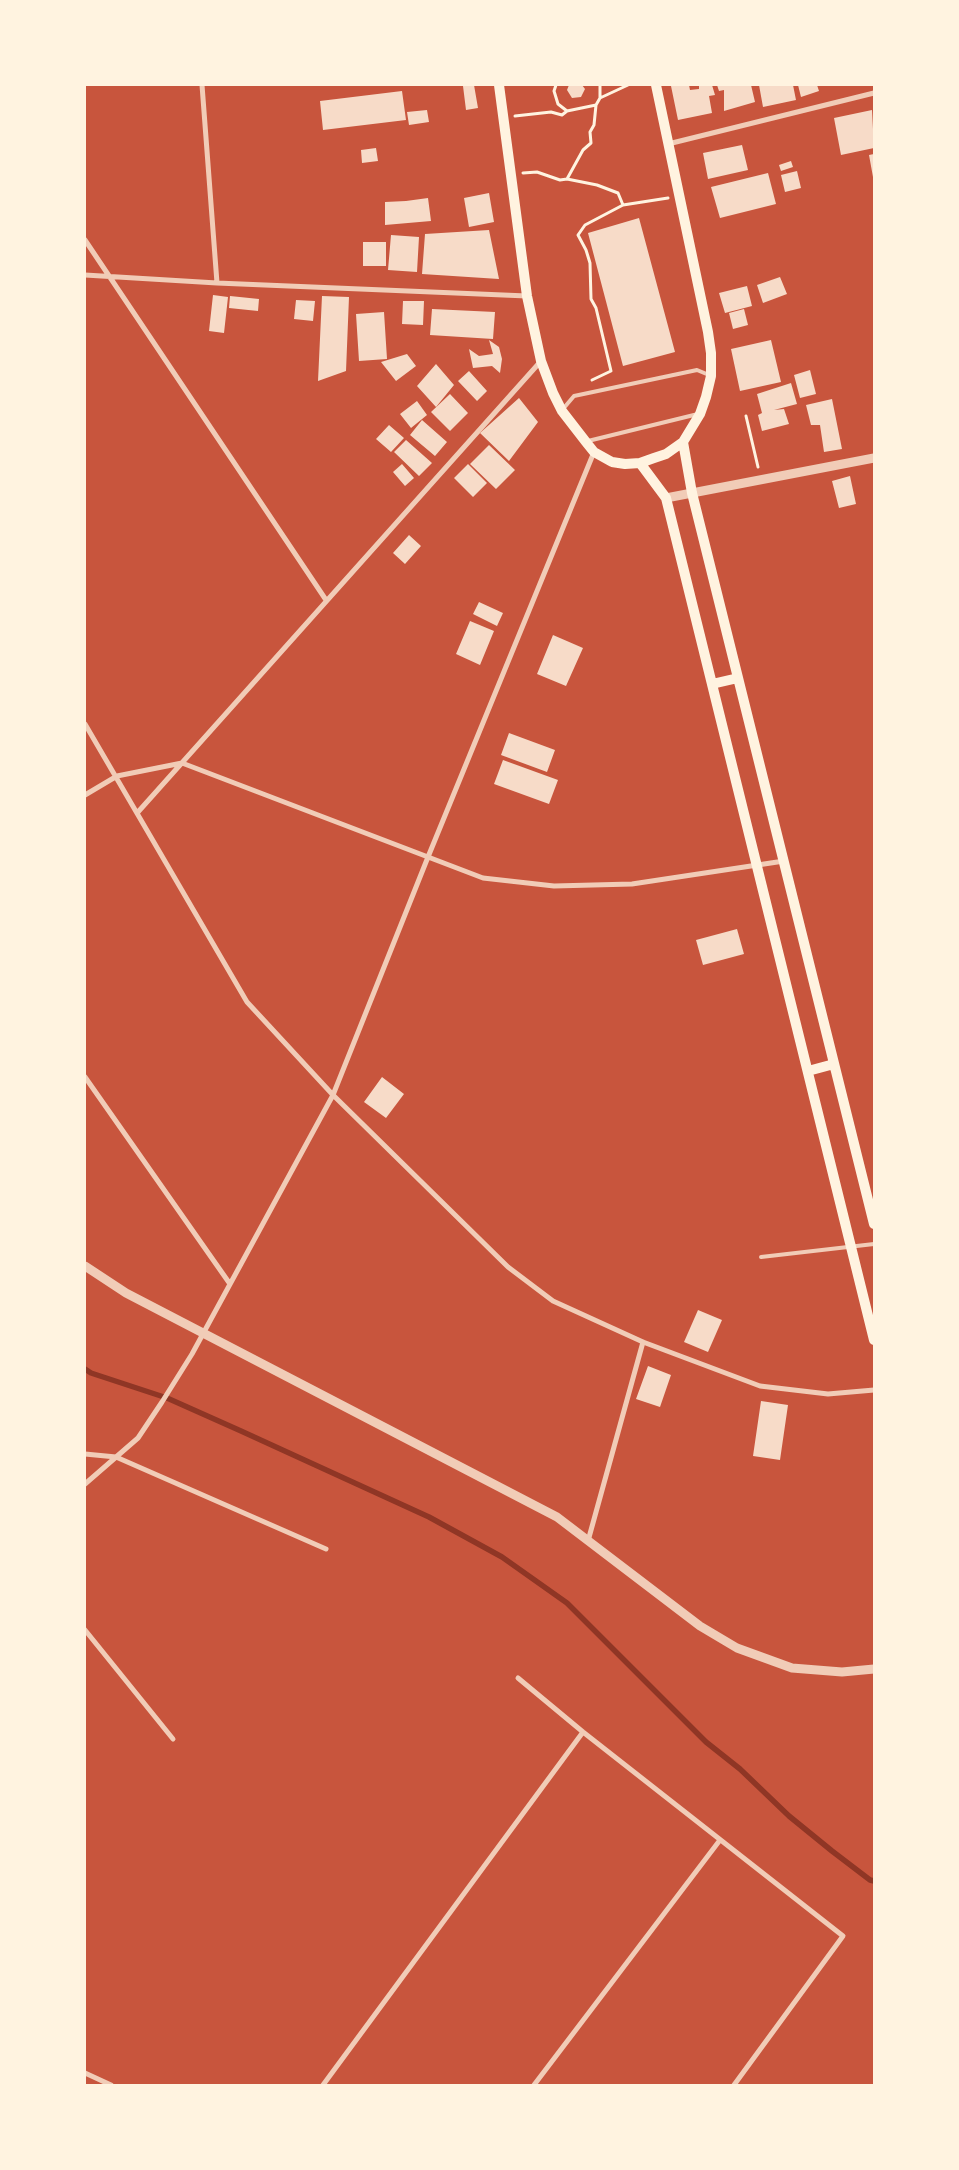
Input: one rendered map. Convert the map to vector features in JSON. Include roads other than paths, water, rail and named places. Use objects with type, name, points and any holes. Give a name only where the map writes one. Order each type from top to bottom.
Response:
[{"type":"main road","points":[[499,85],[527,296],[541,360],[562,411],[594,452],[612,462],[625,464],[640,464],[666,454],[683,442],[700,414],[711,376],[711,353],[708,332],[678,197],[656,85]]},
{"type":"main road","points":[[683,442],[692,493],[874,1224]]},
{"type":"main road","points":[[640,464],[666,498],[874,1340]]},
{"type":"main road","points":[[712,684],[738,678]]},
{"type":"main road","points":[[808,1071],[834,1064]]},
{"type":"street","points":[[202,85],[217,283]]},
{"type":"street","points":[[668,144],[874,93]]},
{"type":"street","points":[[85,240],[326,600]]},
{"type":"street","points":[[85,275],[217,283],[527,296]]},
{"type":"street","points":[[138,812],[541,360]]},
{"type":"street","points":[[85,1484],[138,1438],[192,1354],[332,1095],[594,452]]},
{"type":"street","points":[[666,498],[874,458]]},
{"type":"street","points":[[85,724],[247,1002],[332,1095],[508,1267],[553,1301],[643,1342],[760,1386],[828,1394],[874,1390]]},
{"type":"street","points":[[85,796],[117,776],[182,763],[483,878],[554,886],[632,884],[784,861]]},
{"type":"street","points":[[85,1077],[230,1284]]},
{"type":"street","points":[[85,1266],[126,1293],[203,1334],[557,1517],[700,1626],[737,1648],[792,1668],[842,1672],[874,1669]]},
{"type":"street","points":[[588,1541],[643,1342]]},
{"type":"street","points":[[85,1454],[116,1458],[326,1549]]},
{"type":"street","points":[[85,1630],[173,1738]]},
{"type":"street","points":[[518,1678],[583,1732],[843,1936],[734,2085]]},
{"type":"street","points":[[323,2085],[583,1732]]},
{"type":"street","points":[[534,2085],[720,1840]]},
{"type":"street","points":[[85,2073],[111,2085]]},
{"type":"lane","points":[[562,411],[574,396],[697,370],[711,376]]},
{"type":"lane","points":[[586,442],[700,414]]},
{"type":"lane","points":[[761,1257],[874,1244]]},
{"type":"waterway","points":[[85,1369],[91,1373],[167,1398],[241,1431],[429,1517],[502,1557],[567,1603],[706,1742],[740,1769],[789,1816],[832,1851],[870,1880],[874,1881]]}]
